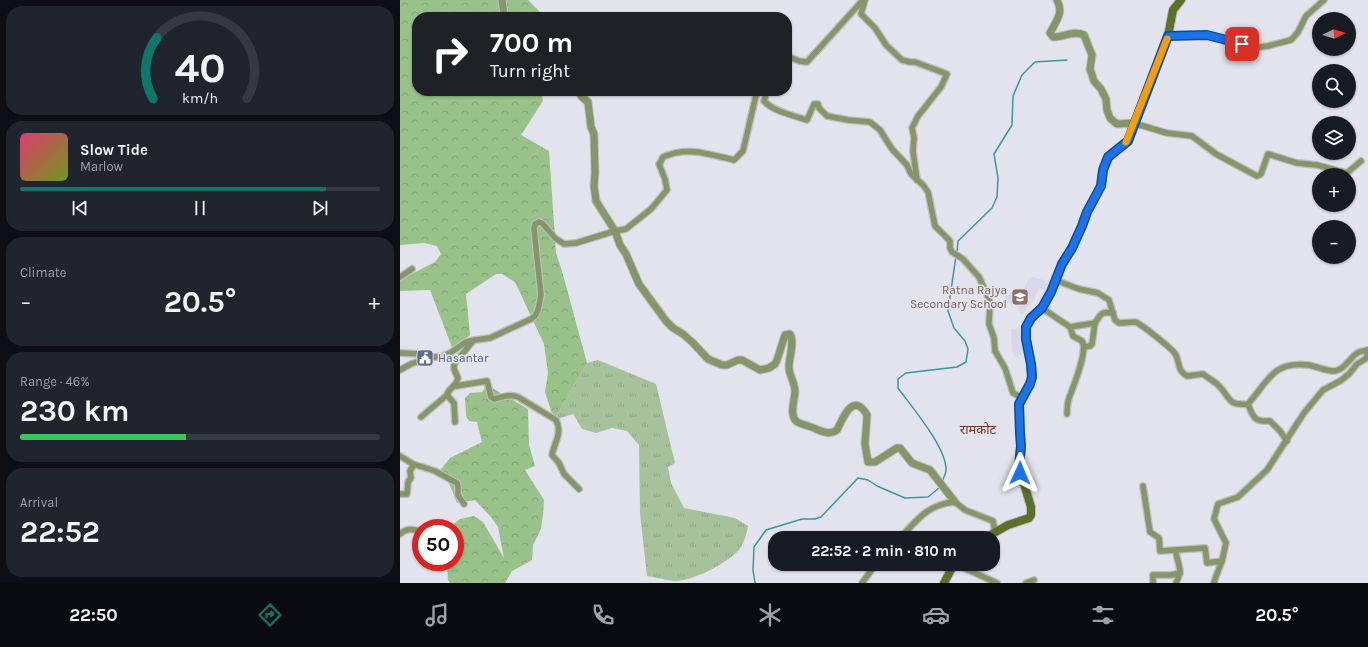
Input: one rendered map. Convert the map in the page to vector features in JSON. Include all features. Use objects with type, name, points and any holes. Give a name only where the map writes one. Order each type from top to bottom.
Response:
[{"type":"main road","points":[[997,531],[1011,524],[1029,518],[1031,515],[1031,507],[1019,467],[1021,446],[1019,412],[1022,398],[1030,384],[1032,377],[1026,339],[1026,327],[1031,318],[1042,308],[1051,292],[1062,264],[1076,239],[1087,212],[1101,186],[1103,170],[1108,157],[1128,141],[1133,123],[1168,36],[1173,10],[1181,0]]},
{"type":"main road","points":[[944,583],[950,571]]},
{"type":"street","points":[[502,0],[504,12]]},
{"type":"street","points":[[792,58],[808,62],[864,0]]},
{"type":"street","points":[[864,0],[861,14],[875,28],[886,45],[902,60],[915,62],[947,74],[941,87],[918,116],[912,128],[914,138],[913,151],[917,180]]},
{"type":"street","points":[[1057,0],[1061,9],[1050,33],[1053,37],[1075,32],[1084,35],[1092,55],[1090,69],[1094,81],[1101,89],[1106,99],[1107,110],[1110,118],[1117,124],[1133,123],[1167,132],[1192,136],[1216,154],[1257,176],[1261,174],[1268,154],[1298,163],[1318,165],[1347,172],[1350,172],[1354,166],[1361,161]]},
{"type":"street","points":[[1168,36],[1207,35],[1254,48],[1268,46],[1291,40],[1298,32],[1306,16],[1324,0]]},
{"type":"street","points":[[581,96],[588,102],[591,127],[594,134],[594,186],[596,201],[615,231],[620,245],[626,254],[639,284],[657,310],[673,328],[683,334],[708,359],[722,365],[727,365],[738,360],[745,360],[756,368],[764,370],[775,364],[785,335],[790,334],[792,337],[792,344],[789,368],[795,391],[794,416],[797,421],[822,431],[834,432],[837,430],[847,410],[851,407],[857,406],[861,408],[867,415],[865,444],[868,462],[876,462],[897,448],[900,448],[912,463],[930,470],[955,502],[965,510],[993,521],[995,531]]},
{"type":"street","points":[[400,370],[428,358],[443,356],[466,342],[490,338],[535,316],[538,310],[541,295],[534,229],[535,224],[538,222],[542,223],[554,238],[564,244],[576,244],[615,231],[626,229],[651,209],[667,190],[666,179],[658,164],[663,157],[683,151],[717,155],[734,160],[743,151],[757,96]]},
{"type":"street","points":[[766,96],[764,101],[767,105],[807,120],[814,104],[818,104],[827,116],[870,122],[880,130],[892,149],[907,165],[911,174],[928,192],[935,226],[950,241],[950,248],[952,252],[963,259],[979,277],[990,305],[989,324],[994,338],[995,351],[1005,368],[1013,394],[1022,398]]},
{"type":"street","points":[[400,278],[412,269]]},
{"type":"street","points":[[1055,280],[1079,289],[1098,293],[1109,300],[1115,320],[1119,323],[1136,322],[1142,325],[1167,344],[1176,354],[1178,366],[1182,373],[1187,376],[1203,374],[1222,389],[1231,403],[1239,405],[1248,404],[1259,389],[1279,368],[1292,365],[1308,365],[1336,371],[1342,368],[1357,352],[1368,350],[1367,358],[1357,364],[1349,374],[1340,381],[1323,390],[1304,413],[1267,470],[1238,497],[1218,504],[1214,519],[1226,543],[1222,561],[1214,579],[1214,583]]},
{"type":"street","points":[[1042,308],[1070,326],[1095,323]]},
{"type":"street","points":[[1084,347],[1092,344],[1095,323],[1102,313],[1113,313]]},
{"type":"street","points":[[1067,414],[1070,393],[1079,373],[1084,347],[1082,341],[1073,336],[1070,326]]},
{"type":"street","points":[[456,386],[458,378],[454,369],[454,364],[475,340]]},
{"type":"street","points":[[400,353],[420,354],[428,358]]},
{"type":"street","points":[[422,417],[446,395],[449,390],[456,386],[487,381],[491,397],[494,399],[505,396],[518,397],[556,420],[558,424],[558,437],[552,455],[559,463],[564,474],[579,488]]},
{"type":"street","points":[[446,395],[454,403],[455,422]]},
{"type":"street","points":[[1248,404],[1252,416],[1256,420],[1270,422],[1280,430],[1286,441]]},
{"type":"street","points":[[400,456],[413,464],[435,471],[456,483],[458,486],[458,495],[464,504]]},
{"type":"street","points":[[400,494],[405,495],[407,493],[408,484],[411,478],[410,471],[413,464]]},
{"type":"street","points":[[1143,486],[1150,532],[1159,538],[1160,551],[1205,548],[1207,563],[1222,561]]},
{"type":"street","points":[[907,531],[926,512],[943,503],[955,502]]},
{"type":"street","points":[[400,534],[412,528]]},
{"type":"street","points":[[1176,550],[1180,568],[1180,573],[1176,583]]},
{"type":"street","points":[[862,583],[871,571]]},
{"type":"street","points":[[970,571],[997,583]]},
{"type":"street","points":[[1153,583],[1153,575],[1171,575],[1180,573]]},
{"type":"street","points":[[1026,583],[1034,580]]},
{"type":"shaded area","name":"Ratna Rajya Secondary School","points":[[1034,277],[1052,283],[1048,292],[1039,288],[1034,300],[1022,314],[1018,310],[1020,302],[1005,303],[1005,295],[1020,294],[1029,278]]},
{"type":"shaded area","points":[[1020,328],[1027,353],[1014,357],[1012,351],[1011,329]]},
{"type":"green space","points":[[400,0],[528,0],[540,12],[412,12],[412,96],[542,96],[543,101],[521,135],[549,151],[556,253],[587,363],[554,420],[545,392],[548,373],[544,344],[515,282],[502,274],[496,274],[466,294],[470,335],[453,350],[430,290],[400,291],[400,280],[435,262],[441,254],[437,246],[424,243],[400,245]]},
{"type":"green space","points":[[598,360],[656,384],[675,463],[668,467],[671,483],[684,508],[735,518],[748,526],[740,549],[725,561],[708,571],[690,579],[681,581],[647,576],[640,513],[639,445],[627,431],[612,428],[596,433],[582,429],[573,414],[554,420],[587,363]]},
{"type":"green space","points":[[487,385],[528,409],[529,445],[535,466],[525,470],[544,500],[541,529],[533,545],[532,560],[512,571],[505,583],[450,583],[448,580],[448,571],[464,571],[464,519],[460,519],[474,516],[483,522],[504,558],[498,527],[491,517],[475,500],[457,503],[449,483],[437,474],[450,458],[482,442],[477,422],[469,421],[466,416],[465,398],[470,393],[482,392]]},
{"type":"waterway","points":[[957,252],[958,241],[992,208],[997,197],[998,178],[994,154],[1012,125],[1013,96],[1022,75],[1035,62],[1067,60]]},
{"type":"waterway","points":[[942,482],[946,470],[945,461],[941,450],[935,439],[898,388],[898,379],[906,373],[957,367],[966,362],[968,349],[965,341],[954,328],[948,311],[956,256]]},
{"type":"waterway","points":[[755,583],[753,570],[754,547],[766,530],[802,519],[815,519],[821,517],[858,478],[868,480],[877,486],[905,498],[928,497],[939,488]]},
{"type":"slow traffic","points":[[1126,142],[1128,141],[1133,123],[1167,39]]},
{"type":"place","name":"Ratna Rajya Secondary School","points":[[1020,297]]},
{"type":"place","name":"Hasantar","points":[[425,358]]},
{"type":"district","name":"रामकोट","points":[[978,429]]},
{"type":"route","points":[[1020,473],[1019,467],[1021,446],[1019,404],[1030,384],[1032,377],[1030,355],[1026,339],[1027,324],[1042,308],[1051,292],[1062,264],[1072,248],[1087,212],[1101,186],[1103,170],[1108,157],[1128,141],[1133,123],[1168,36],[1207,35],[1242,44]]}]
